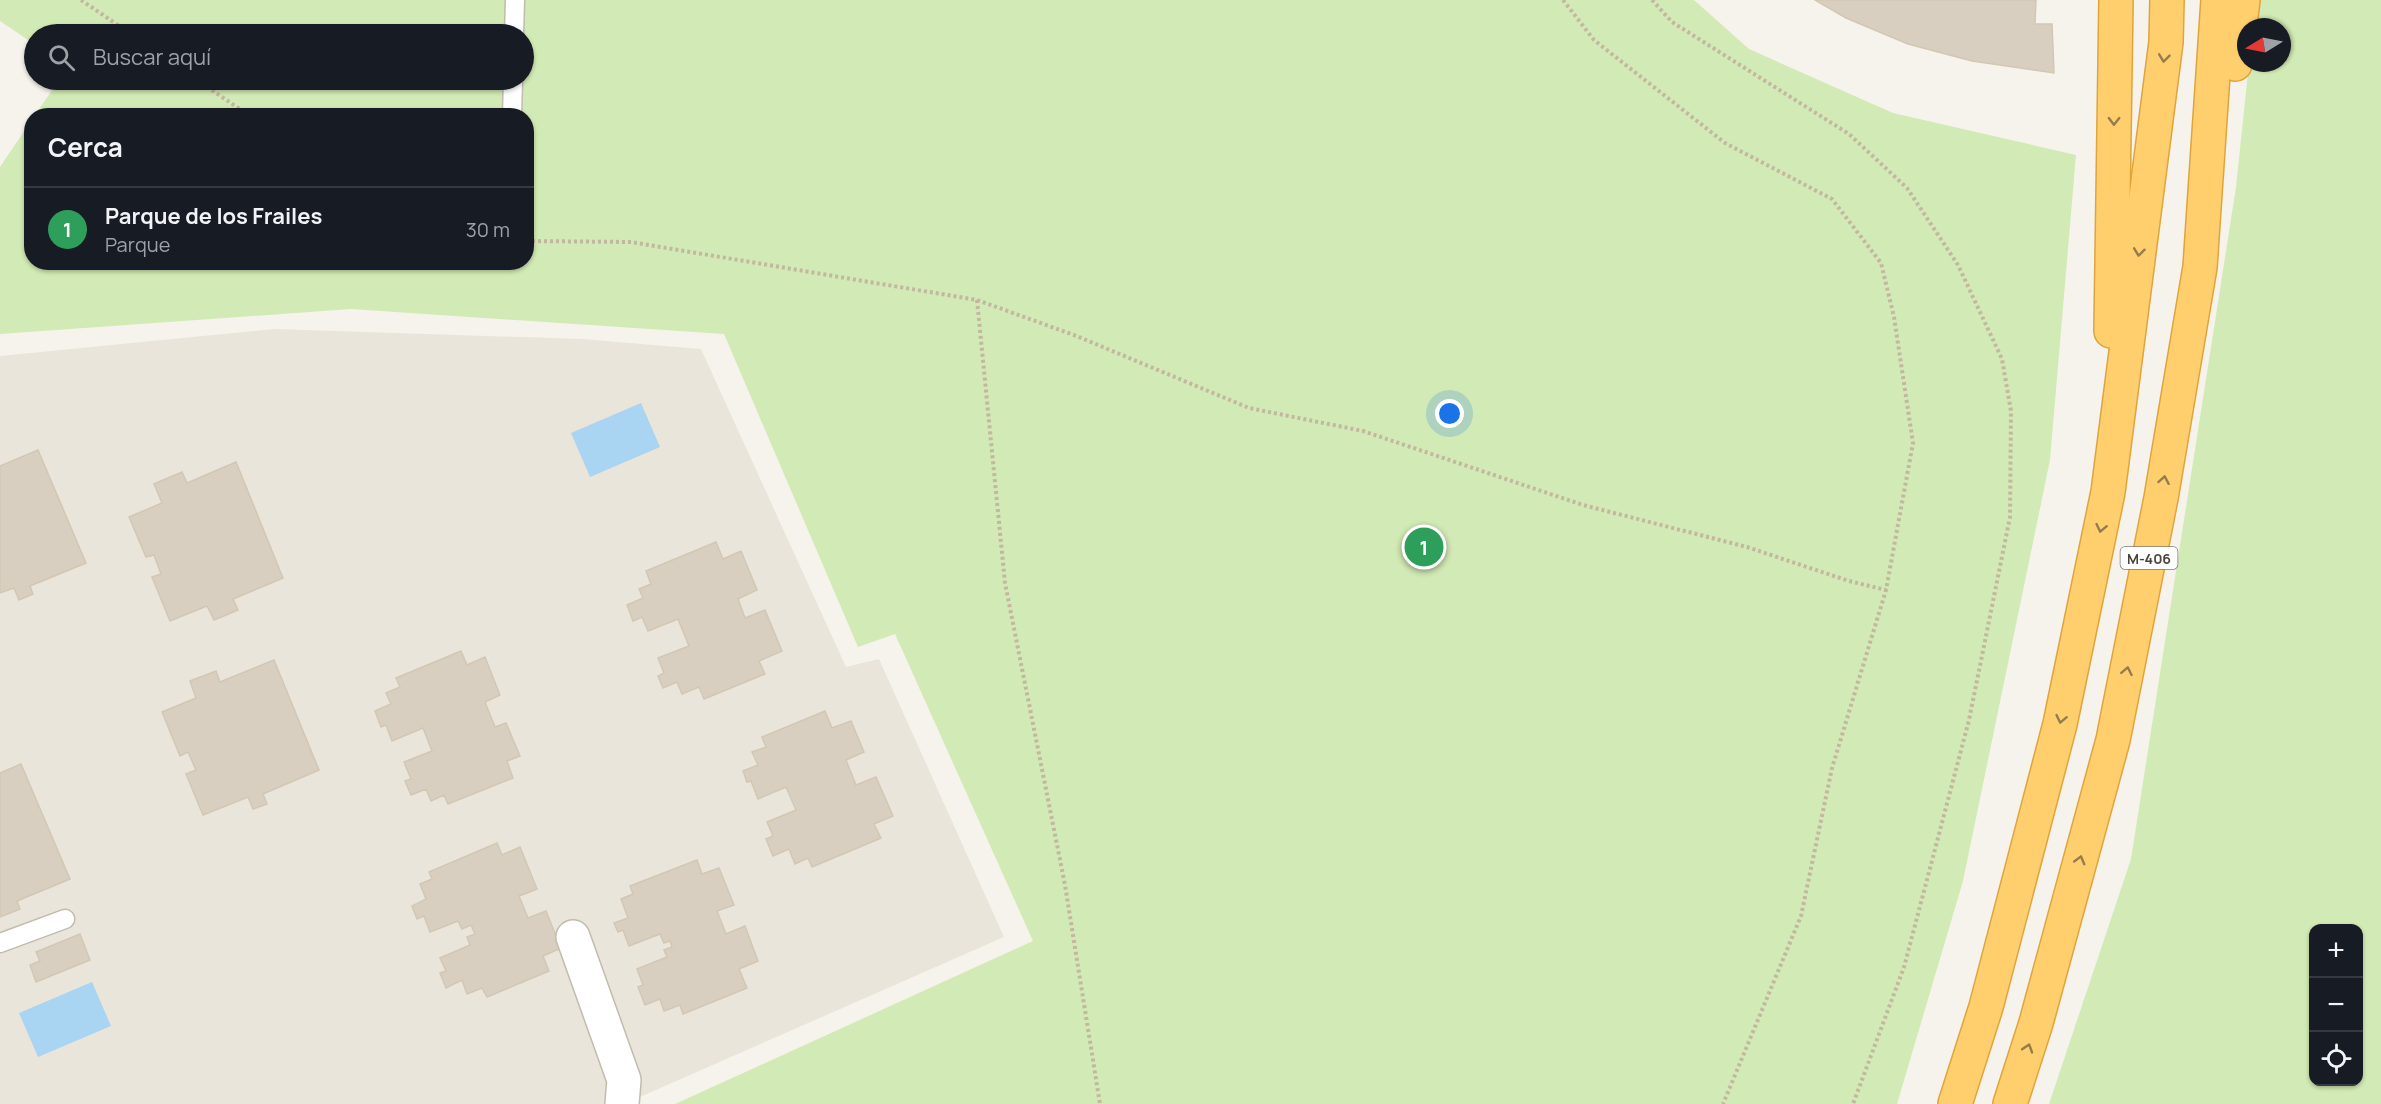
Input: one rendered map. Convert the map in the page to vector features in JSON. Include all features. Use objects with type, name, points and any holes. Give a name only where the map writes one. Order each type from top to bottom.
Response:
[{"type":"highway","points":[[2108,492],[2116,0]]},
{"type":"highway","points":[[1955,1104],[1986,1007],[2060,724],[2108,492],[2166,42],[2167,0]]},
{"type":"highway","name":"M-406","points":[[2200,267],[2218,0]]},
{"type":"highway","name":"M-406","points":[[2010,1104],[2036,1023],[2113,740],[2161,498],[2238,45],[2243,0]]},
{"type":"street","points":[[573,937],[624,1080],[622,1104]]},
{"type":"lane","points":[[514,0],[514,24]]},
{"type":"lane","points":[[512,108],[513,90]]},
{"type":"lane","points":[[0,943],[65,919]]},
{"type":"path","points":[[81,0],[116,24]]},
{"type":"path","points":[[1563,0],[1594,40],[1725,143],[1832,199],[1881,263],[1894,317],[1913,443],[1886,590],[1832,768],[1801,916],[1723,1104]]},
{"type":"path","points":[[1652,0],[1672,22],[1849,135],[1907,188],[1958,265],[2002,359],[2011,411],[2010,517],[1969,720],[1904,967],[1853,1104]]},
{"type":"path","points":[[212,90],[238,108]]},
{"type":"path","points":[[534,241],[631,242],[976,300],[1074,335],[1249,408],[1363,431],[1583,505],[1747,547],[1849,581],[1886,590]]},
{"type":"path","points":[[976,300],[1005,583],[1065,885],[1100,1104]]},
{"type":"shaded area","points":[[275,329],[582,339],[701,349],[846,667],[879,659],[1004,937],[624,1104],[0,1104],[0,356]]},
{"type":"green space","points":[[0,0],[1694,0],[1749,49],[1893,113],[2076,155],[2050,460],[1963,881],[1897,1104],[675,1104],[1033,941],[895,634],[858,647],[724,334],[351,309],[0,334],[0,167],[24,131],[24,270],[534,270],[534,108],[40,108],[52,90],[534,90],[534,24],[24,24],[24,37],[0,21]]},
{"type":"green space","points":[[2255,0],[2381,0],[2381,1104],[2049,1104],[2131,859],[2236,187],[2248,72],[2291,72],[2291,18],[2254,18]]},
{"type":"water","points":[[641,403],[660,447],[590,477],[571,433]]},
{"type":"water","points":[[92,982],[111,1026],[38,1057],[19,1013]]},
{"type":"building","points":[[1815,0],[2036,0],[2035,24],[2052,24],[2054,73],[1972,61],[1908,44],[1846,18]]},
{"type":"building","points":[[38,450],[86,563],[30,586],[33,594],[19,600],[14,588],[0,593],[0,466]]},
{"type":"building","points":[[236,462],[283,578],[233,599],[238,610],[214,620],[207,606],[170,621],[152,577],[161,574],[154,555],[146,557],[129,517],[162,503],[154,484],[182,472],[187,483]]},
{"type":"building","points":[[716,542],[723,559],[741,551],[757,590],[738,599],[745,618],[765,610],[782,651],[759,661],[765,674],[704,699],[699,687],[682,694],[677,682],[663,688],[658,676],[664,673],[658,658],[689,646],[678,619],[648,631],[642,617],[633,621],[627,605],[643,598],[639,589],[651,584],[646,571]]},
{"type":"building","points":[[461,651],[467,665],[485,657],[500,695],[485,702],[495,727],[506,723],[520,756],[507,761],[513,778],[448,804],[444,795],[431,801],[426,789],[411,795],[405,781],[411,779],[404,762],[432,751],[423,728],[392,741],[386,725],[381,727],[375,711],[391,704],[386,693],[400,687],[396,678]]},
{"type":"building","points":[[274,660],[319,770],[263,794],[267,804],[253,809],[248,797],[203,815],[186,774],[196,770],[188,752],[180,756],[162,712],[196,698],[190,681],[216,671],[220,682]]},
{"type":"building","points":[[825,711],[832,728],[851,721],[864,752],[846,760],[856,785],[876,777],[893,816],[874,824],[881,838],[812,867],[808,858],[795,864],[789,849],[773,856],[766,839],[773,836],[767,822],[796,810],[786,787],[758,799],[751,781],[747,782],[743,771],[758,765],[752,752],[766,747],[762,737]]},
{"type":"building","points":[[21,764],[70,879],[17,901],[20,909],[0,917],[0,773]]},
{"type":"building","points":[[497,843],[502,855],[520,847],[537,889],[519,896],[528,918],[546,911],[561,948],[543,956],[549,971],[487,997],[482,988],[467,994],[462,980],[446,988],[440,973],[446,971],[440,958],[470,945],[467,937],[475,934],[471,925],[462,929],[458,921],[430,932],[424,916],[417,919],[412,906],[426,899],[420,884],[432,879],[429,872]]},
{"type":"building","points":[[697,860],[702,874],[719,868],[734,905],[717,911],[726,934],[745,926],[758,961],[739,969],[747,988],[683,1014],[680,1005],[664,1011],[660,999],[645,1005],[638,987],[643,985],[637,969],[667,957],[664,950],[672,947],[670,941],[664,943],[660,934],[629,946],[623,930],[618,932],[614,923],[628,918],[621,899],[633,894],[630,886]]},
{"type":"building","points":[[80,934],[90,960],[36,982],[30,965],[40,961],[36,952]]},
{"type":"place","name":"Parque de los Frailes","points":[[1424,547]]}]
